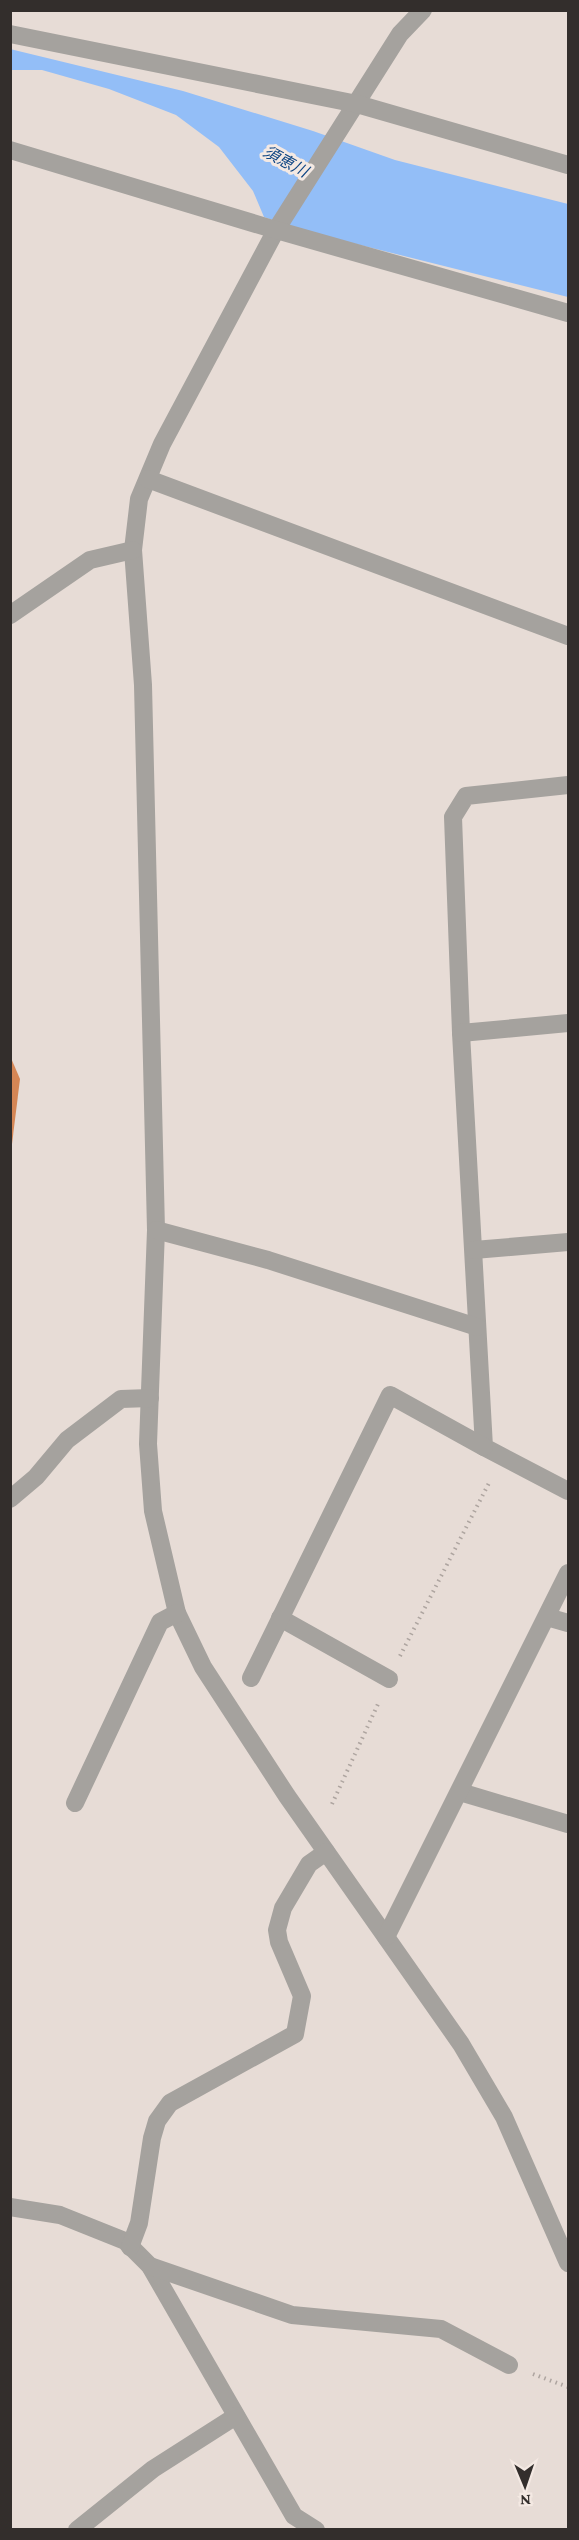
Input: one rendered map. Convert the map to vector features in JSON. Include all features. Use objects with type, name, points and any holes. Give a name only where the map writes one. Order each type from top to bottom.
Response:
[{"type":"street","points":[[423,10],[400,34],[276,230],[162,444],[139,499],[133,550],[143,685],[156,1230],[148,1444],[153,1511],[177,1613],[203,1667],[326,1852],[461,2044],[504,2117],[568,2263]]},
{"type":"street","points":[[10,34],[357,104],[568,165]]},
{"type":"street","points":[[10,150],[276,230],[568,313]]},
{"type":"street","points":[[148,479],[568,636]]},
{"type":"street","points":[[10,615],[90,560],[133,550]]},
{"type":"street","points":[[484,1447],[461,1033],[453,817],[466,796],[568,785]]},
{"type":"street","points":[[461,1033],[568,1023]]},
{"type":"street","points":[[156,1230],[268,1260],[477,1327]]},
{"type":"street","points":[[474,1250],[568,1242]]},
{"type":"street","points":[[251,1678],[390,1395],[568,1491]]},
{"type":"street","points":[[10,1499],[36,1477],[67,1440],[122,1399],[150,1398]]},
{"type":"street","points":[[386,1936],[568,1573]]},
{"type":"street","points":[[75,1803],[160,1622],[177,1613]]},
{"type":"street","points":[[547,1617],[568,1623]]},
{"type":"street","points":[[280,1618],[389,1679]]},
{"type":"street","points":[[460,1792],[568,1824]]},
{"type":"street","points":[[130,2247],[139,2223],[152,2138],[157,2121],[170,2103],[295,2034],[302,1996],[279,1942],[277,1930],[283,1908],[309,1864],[326,1852]]},
{"type":"street","points":[[10,2207],[60,2215],[125,2241],[150,2266],[294,2516],[316,2529]]},
{"type":"street","points":[[150,2266],[292,2315],[441,2329],[509,2365]]},
{"type":"street","points":[[77,2529],[153,2469],[236,2416]]},
{"type":"path","points":[[332,1804],[389,1679],[503,1457]]},
{"type":"path","points":[[509,2365],[568,2387]]},
{"type":"shaded area","points":[[11,1058],[20,1079],[11,1152]]},
{"type":"water","name":"須恵川","points":[[10,49],[183,91],[313,131],[395,160],[568,204],[568,297],[304,231],[264,217],[253,191],[219,147],[176,115],[109,89],[42,70],[11,70]]}]
